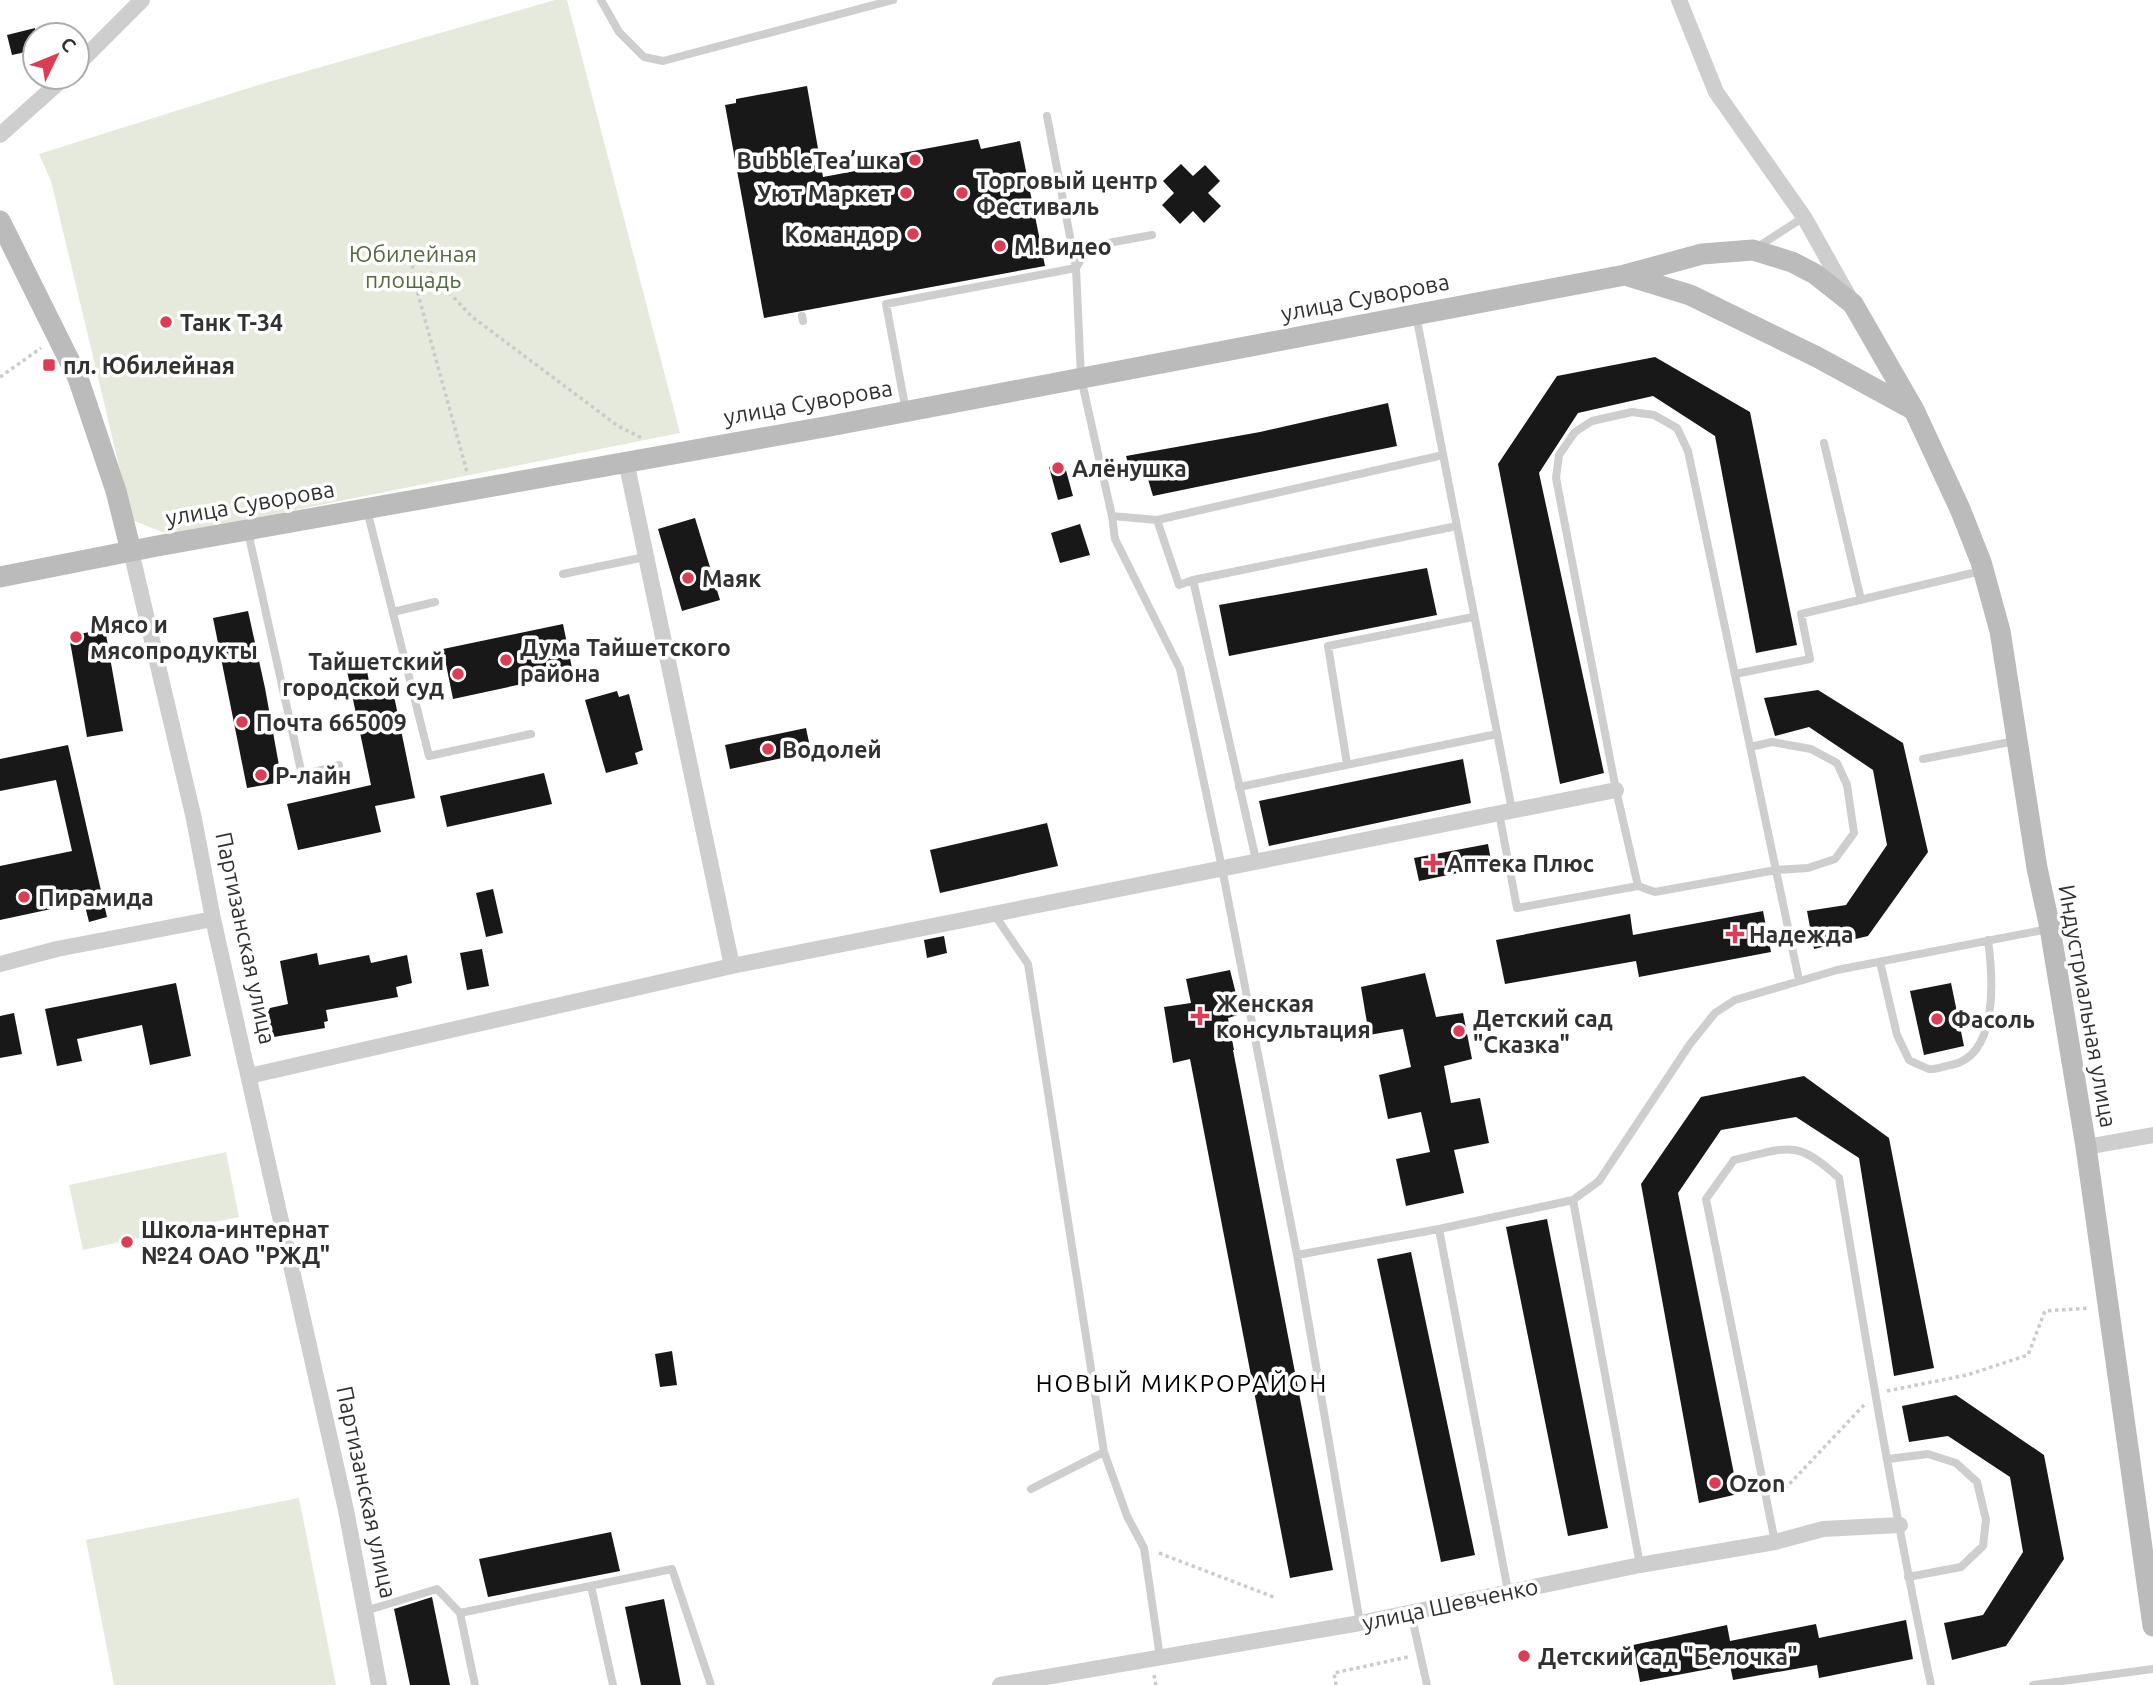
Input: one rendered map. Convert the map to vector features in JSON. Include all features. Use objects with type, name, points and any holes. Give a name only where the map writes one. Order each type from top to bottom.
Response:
[{"type":"street","points":[[91,51],[142,0]]},
{"type":"street","points":[[1681,1],[1716,92],[1804,217],[1853,304]]},
{"type":"street","points":[[0,135],[49,91]]},
{"type":"street","name":"Партизанская улица","points":[[0,221],[82,390],[116,491],[194,819],[212,919],[346,1510],[379,1685]]},
{"type":"street","points":[[1753,250],[1792,262],[1815,274],[1853,304]]},
{"type":"street","name":"улица Суворова","points":[[0,578],[131,551],[906,411],[1625,275],[1702,254],[1753,250]]},
{"type":"street","points":[[1625,275],[1690,295],[1816,356],[1913,410]]},
{"type":"street","name":"Индустриальная улица","points":[[1853,304],[1913,410],[1960,509],[1984,571],[2000,631],[2085,1147],[2153,1626]]},
{"type":"street","points":[[626,461],[732,966]]},
{"type":"street","points":[[249,1076],[732,966],[1616,790]]},
{"type":"street","points":[[0,964],[57,949],[212,919]]},
{"type":"street","points":[[2085,1147],[2153,1135]]},
{"type":"street","name":"улица Шевченко","points":[[1000,1685],[1360,1623],[1640,1565],[1775,1542],[1824,1529],[1900,1525]]},
{"type":"lane","points":[[601,0],[619,32],[644,57],[663,61],[892,0]]},
{"type":"lane","points":[[1047,116],[1076,268],[1081,378],[1115,539],[1180,669],[1222,868],[1297,1255],[1360,1623]]},
{"type":"lane","points":[[1753,250],[1804,217]]},
{"type":"lane","points":[[1076,268],[1084,252],[1097,245],[1153,235]]},
{"type":"lane","points":[[906,411],[886,304],[1076,268]]},
{"type":"lane","points":[[1415,314],[1497,734],[1517,908],[1638,886],[1655,892],[1776,870],[1808,868],[1835,859],[1854,833],[1847,785],[1837,763],[1811,749],[1772,743],[1750,747]]},
{"type":"lane","points":[[1638,886],[1616,790],[1556,478],[1559,455],[1574,432],[1592,421],[1632,412],[1654,415],[1678,428],[1688,451],[1799,980]]},
{"type":"lane","points":[[1824,443],[1861,600]]},
{"type":"lane","points":[[1112,516],[1157,520],[1443,455]]},
{"type":"lane","points":[[367,509],[429,755],[531,734]]},
{"type":"lane","points":[[1157,520],[1179,585],[1457,526]]},
{"type":"lane","points":[[247,530],[302,775],[339,765]]},
{"type":"lane","points":[[563,574],[645,557]]},
{"type":"lane","points":[[1735,674],[1810,659],[1801,614],[1984,571]]},
{"type":"lane","points":[[1193,580],[1255,860]]},
{"type":"lane","points":[[393,612],[435,602]]},
{"type":"lane","points":[[1347,764],[1328,646],[1474,617]]},
{"type":"lane","points":[[1239,787],[1497,734]]},
{"type":"lane","points":[[1923,759],[2018,740]]},
{"type":"lane","points":[[994,914],[1028,964],[1104,1452],[1127,1516],[1144,1548],[1160,1657]]},
{"type":"lane","points":[[1297,1255],[1440,1230],[1573,1200],[1598,1181],[1690,1044],[1715,1013],[1735,1000],[1799,980],[2050,928]]},
{"type":"lane","points":[[1880,962],[1897,1035],[1909,1060],[1931,1069],[1961,1063],[1979,1046],[1990,1012],[1992,968],[1988,940]]},
{"type":"lane","points":[[1775,1542],[1706,1199],[1734,1160],[1790,1147],[1818,1158],[1839,1178],[1908,1577],[1931,1685]]},
{"type":"lane","points":[[1573,1200],[1640,1565]]},
{"type":"lane","points":[[1440,1230],[1508,1591]]},
{"type":"lane","points":[[1031,1489],[1104,1452]]},
{"type":"lane","points":[[1888,1459],[1927,1454],[1956,1463],[1977,1482],[1986,1520],[1983,1546],[1961,1567],[1908,1577]]},
{"type":"lane","points":[[460,1613],[672,1569],[711,1685]]},
{"type":"lane","points":[[591,1586],[612,1685]]},
{"type":"lane","points":[[365,1611],[437,1589],[460,1613],[475,1685]]},
{"type":"lane","points":[[1411,1612],[1427,1685]]},
{"type":"lane","points":[[2033,1685],[2153,1669]]},
{"type":"path","points":[[412,257],[413,276],[472,491]]},
{"type":"path","points":[[430,272],[471,316],[618,426],[654,444],[659,455]]},
{"type":"path","points":[[0,377],[58,338]]},
{"type":"path","points":[[1769,1506],[1875,1394],[1967,1375],[2028,1355],[2045,1311],[2108,1307]]},
{"type":"path","points":[[1144,1548],[1276,1598]]},
{"type":"path","points":[[1336,1685],[1334,1673],[1420,1655]]},
{"type":"green space","name":"Юбилейная площадь","points":[[555,0],[567,0],[680,433],[170,535],[132,520],[51,181],[39,154],[258,85]]},
{"type":"green space","points":[[226,1152],[239,1217],[83,1250],[69,1185]]},
{"type":"green space","points":[[299,1498],[336,1685],[114,1685],[86,1540]]},
{"type":"building","points":[[21,32],[21,53],[12,55],[7,35]]},
{"type":"building","points":[[807,86],[823,177],[887,165],[886,156],[978,139],[981,149],[1020,141],[1045,266],[764,318],[725,105],[736,103],[736,99]]},
{"type":"building","points":[[1181,164],[1193,176],[1205,165],[1220,181],[1208,193],[1221,206],[1204,223],[1193,211],[1180,224],[1162,205],[1174,193],[1163,181]]},
{"type":"building","points":[[1655,357],[1750,412],[1797,645],[1756,653],[1715,436],[1653,396],[1578,413],[1539,473],[1604,773],[1560,784],[1498,464],[1557,376]]},
{"type":"building","points":[[1388,403],[1397,446],[1153,496],[1147,476],[1132,480],[1126,456],[1260,432]]},
{"type":"building","points":[[1064,463],[1073,496],[1058,500],[1049,467]]},
{"type":"building","points":[[695,518],[720,600],[682,611],[658,529]]},
{"type":"building","points":[[1080,524],[1090,555],[1060,563],[1051,533]]},
{"type":"building","points":[[1427,568],[1437,615],[1229,656],[1219,605]]},
{"type":"building","points":[[248,611],[282,782],[247,788],[213,618]]},
{"type":"building","points":[[563,624],[573,673],[453,699],[443,649]]},
{"type":"building","points":[[105,629],[123,731],[87,737],[69,636]]},
{"type":"building","points":[[365,662],[372,695],[393,691],[415,798],[375,806],[381,832],[298,850],[287,804],[371,785],[346,666]]},
{"type":"building","points":[[1818,690],[1903,743],[1928,852],[1868,936],[1814,949],[1807,911],[1846,905],[1887,845],[1873,770],[1809,727],[1775,736],[1764,698]]},
{"type":"building","points":[[617,691],[619,697],[629,694],[643,750],[635,753],[638,764],[606,773],[585,700]]},
{"type":"building","name":"Водолей","points":[[806,728],[811,752],[730,769],[725,745]]},
{"type":"building","points":[[68,745],[107,917],[89,922],[84,902],[0,920],[0,866],[72,851],[56,780],[0,791],[0,759]]},
{"type":"building","points":[[1463,759],[1471,803],[1269,846],[1259,801]]},
{"type":"building","points":[[544,773],[552,804],[447,827],[440,796]]},
{"type":"building","points":[[1047,823],[1058,866],[940,893],[930,850]]},
{"type":"building","points":[[1488,844],[1492,866],[1419,881],[1414,858]]},
{"type":"building","points":[[493,889],[503,933],[486,937],[476,893]]},
{"type":"building","points":[[1763,911],[1771,952],[1639,977],[1636,961],[1505,984],[1496,940],[1630,914],[1633,935]]},
{"type":"building","points":[[944,936],[947,953],[927,958],[924,940]]},
{"type":"building","points":[[482,949],[489,986],[467,990],[460,953]]},
{"type":"building","points":[[317,953],[319,965],[369,955],[371,963],[407,955],[412,983],[396,987],[398,997],[326,1010],[328,1021],[324,1022],[325,1028],[274,1037],[267,1029],[266,1017],[270,1008],[288,1004],[280,961]]},
{"type":"building","points":[[1230,970],[1241,1014],[1228,1018],[1233,1050],[1333,1570],[1290,1578],[1190,1059],[1173,1063],[1164,1007],[1191,1003],[1186,979]]},
{"type":"building","points":[[1425,973],[1436,1017],[1463,1013],[1472,1059],[1444,1066],[1451,1103],[1480,1098],[1489,1143],[1454,1150],[1464,1193],[1406,1206],[1396,1159],[1430,1152],[1421,1112],[1388,1119],[1379,1075],[1411,1067],[1403,1029],[1369,1035],[1361,987]]},
{"type":"building","points":[[176,983],[191,1056],[150,1065],[142,1025],[77,1039],[82,1061],[57,1066],[45,1009]]},
{"type":"building","name":"Фасоль","points":[[1951,983],[1964,1046],[1924,1055],[1910,991]]},
{"type":"building","points":[[14,1013],[22,1054],[0,1058],[0,1016]]},
{"type":"building","points":[[1804,1076],[1889,1138],[1934,1368],[1894,1376],[1859,1158],[1796,1117],[1721,1130],[1678,1193],[1738,1494],[1699,1503],[1641,1184],[1701,1097]]},
{"type":"building","points":[[1547,1219],[1608,1528],[1568,1536],[1506,1227]]},
{"type":"building","points":[[1411,1252],[1475,1555],[1441,1562],[1377,1259]]},
{"type":"building","points":[[672,1351],[677,1385],[660,1387],[655,1354]]},
{"type":"building","points":[[1956,1395],[2044,1455],[2064,1559],[2006,1646],[1952,1660],[1944,1623],[1983,1615],[2023,1552],[2010,1477],[1948,1436],[1909,1442],[1902,1406]]},
{"type":"building","points":[[611,1532],[620,1571],[488,1597],[479,1559]]},
{"type":"building","points":[[432,1597],[450,1685],[410,1685],[394,1609]]},
{"type":"building","points":[[664,1599],[681,1685],[641,1685],[625,1607]]},
{"type":"building","points":[[1906,1620],[1913,1659],[1819,1678],[1817,1665],[1733,1680],[1730,1665],[1640,1682],[1633,1645],[1727,1625],[1730,1641],[1816,1624],[1819,1638]]},
{"type":"place","name":"BubbleTea’шка","points":[[915,160]]},
{"type":"place","name":"Уют Маркет","points":[[906,193]]},
{"type":"place","name":"Торговый центр Фестиваль","points":[[962,193]]},
{"type":"place","name":"Командор","points":[[913,234]]},
{"type":"place","name":"М.Видео","points":[[1000,246]]},
{"type":"place","name":"Танк Т-34","points":[[166,322]]},
{"type":"place","name":"пл. Юбилейная","points":[[49,365]]},
{"type":"place","name":"Алёнушка","points":[[1058,468]]},
{"type":"place","name":"Маяк","points":[[688,578]]},
{"type":"place","name":"Мясо и мясопродукты","points":[[76,637]]},
{"type":"place","name":"Дума Тайшетского района","points":[[506,660]]},
{"type":"place","name":"Тайшетский городской суд","points":[[458,674]]},
{"type":"place","name":"Почта 665009","points":[[242,722]]},
{"type":"place","name":"Водолей","points":[[768,749]]},
{"type":"place","name":"Р-лайн","points":[[261,775]]},
{"type":"place","name":"Аптека Плюс","points":[[1433,863]]},
{"type":"place","name":"Пирамида","points":[[24,897]]},
{"type":"place","name":"Надежда","points":[[1735,934]]},
{"type":"place","name":"Женская консультация","points":[[1200,1016]]},
{"type":"place","name":"Фасоль","points":[[1937,1019]]},
{"type":"place","name":"Детский сад \"Сказка\"","points":[[1459,1031]]},
{"type":"place","name":"Школа-интернат №24 ОАО \"РЖД\"","points":[[127,1242]]},
{"type":"place","name":"Ozon","points":[[1715,1483]]},
{"type":"place","name":"Детский сад \"Белочка\"","points":[[1524,1656]]},
{"type":"district","name":"НОВЫЙ МИКРОРАЙОН","points":[[1182,1383]]}]
